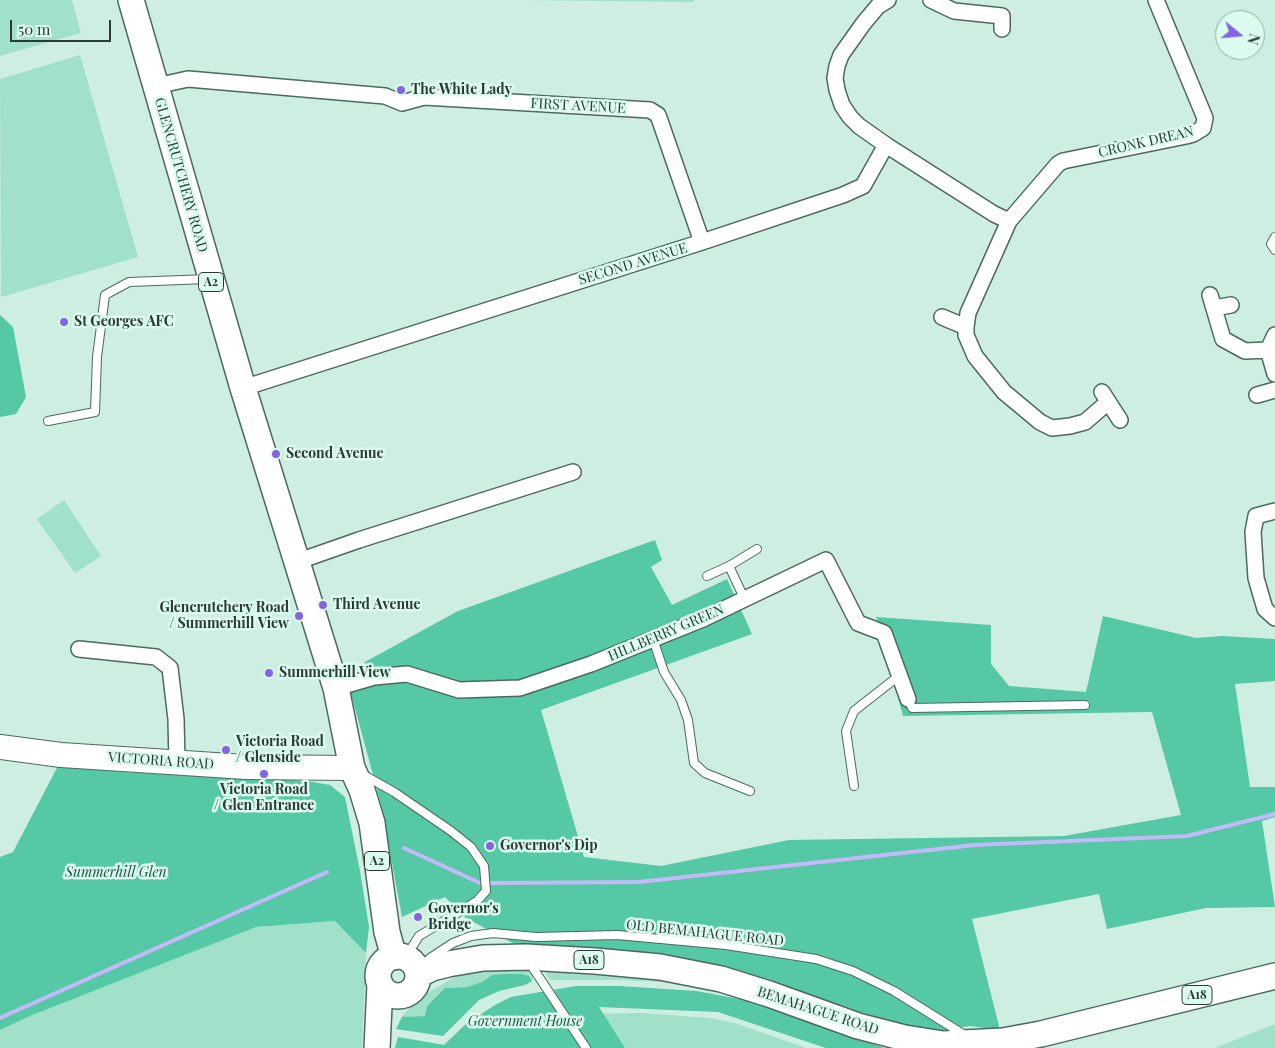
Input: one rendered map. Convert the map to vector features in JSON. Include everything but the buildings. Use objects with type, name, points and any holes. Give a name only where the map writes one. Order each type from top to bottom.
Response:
[{"type":"highway","name":"GLENCRUTCHERY ROAD","points":[[131,0],[210,278],[336,688],[352,768],[362,790],[372,823],[387,932],[408,964]]},
{"type":"highway","name":"BEMAHAGUE ROAD","points":[[408,964],[432,968],[474,959],[526,957],[595,960],[660,967],[721,979],[858,1026],[905,1038],[943,1044],[993,1044],[1041,1038],[1275,976]]},
{"type":"highway","points":[[387,960],[408,964],[415,986],[408,994],[402,996],[391,995],[382,989],[380,984],[379,970],[387,960]]},
{"type":"highway","points":[[377,1048],[380,984]]},
{"type":"highway","points":[[386,1048],[388,1031],[402,996]]},
{"type":"main road","name":"VICTORIA ROAD","points":[[0,747],[61,754],[246,767],[352,768]]},
{"type":"street","points":[[888,0],[878,6],[848,44],[837,66],[835,78],[842,105],[859,126],[886,145],[994,214],[1009,221]]},
{"type":"street","points":[[931,0],[954,11],[1003,16]]},
{"type":"street","name":"CRONK DREAN","points":[[966,327],[968,313],[1009,221],[1058,164],[1063,161],[1186,136],[1203,128],[1205,118],[1156,0]]},
{"type":"street","name":"FIRST AVENUE","points":[[156,86],[188,79],[385,96],[402,102],[424,97],[650,110],[658,115],[702,242]]},
{"type":"street","name":"SECOND AVENUE","points":[[243,388],[702,242],[856,190],[863,186],[867,180],[886,145]]},
{"type":"street","points":[[1231,305],[1212,301],[1223,339],[1245,351],[1268,350]]},
{"type":"street","points":[[942,317],[966,327],[966,335],[975,356],[1004,392],[1040,422],[1052,428],[1085,422],[1105,397],[1120,420]]},
{"type":"street","points":[[1275,335],[1268,350],[1275,374]]},
{"type":"street","points":[[1257,395],[1275,390]]},
{"type":"street","points":[[296,562],[573,472]]},
{"type":"street","points":[[1275,511],[1256,516],[1253,532],[1256,578],[1266,609],[1275,618]]},
{"type":"street","name":"HILLBERRY GREEN","points":[[336,688],[374,677],[407,674],[459,690],[520,688],[591,664],[653,639],[745,600],[826,560],[858,623],[884,633],[908,699]]},
{"type":"street","points":[[79,649],[156,657],[170,668],[176,719],[177,762]]},
{"type":"lane","points":[[1275,237],[1270,244],[1275,250]]},
{"type":"lane","points":[[48,421],[95,412],[97,357],[105,295],[128,282],[210,278]]},
{"type":"lane","points":[[707,576],[729,566],[757,549]]},
{"type":"lane","points":[[729,566],[745,600]]},
{"type":"lane","points":[[653,639],[664,672],[681,700],[688,720],[694,762],[705,773],[750,792]]},
{"type":"lane","points":[[854,786],[846,731],[854,711],[900,676]]},
{"type":"lane","points":[[908,699],[912,708],[1085,705]]},
{"type":"lane","points":[[352,768],[394,792],[451,831],[471,848],[484,866],[486,891],[477,901],[419,936],[408,964]]},
{"type":"lane","name":"OLD BEMAHAGUE ROAD","points":[[408,964],[435,956],[453,943],[472,936],[493,933],[536,937],[616,935],[726,945],[816,959],[853,971],[993,1044]]},
{"type":"lane","points":[[526,957],[586,1048]]},
{"type":"green space","points":[[0,0],[72,0],[81,33],[0,56]]},
{"type":"green space","points":[[528,0],[694,0],[694,2]]},
{"type":"green space","points":[[80,55],[138,257],[1,297],[0,79]]},
{"type":"green space","points":[[0,315],[13,327],[26,397],[16,414],[0,417]]},
{"type":"green space","points":[[64,500],[101,556],[75,573],[37,519]]},
{"type":"green space","points":[[655,540],[662,560],[651,567],[672,605],[727,579],[752,634],[541,710],[584,857],[661,866],[789,840],[1064,836],[1181,815],[1152,712],[903,716],[876,617],[991,625],[991,664],[1009,686],[1086,692],[1103,616],[1196,638],[1222,636],[1275,639],[1275,681],[1235,684],[1250,787],[1275,787],[1275,817],[1262,821],[1275,907],[1206,908],[1107,929],[1099,894],[972,919],[1000,1030],[970,1026],[932,1032],[890,1022],[748,974],[701,965],[522,948],[466,918],[445,897],[402,917],[382,808],[350,690],[365,662],[458,611]]},
{"type":"green space","name":"Summerhill Glen","points":[[59,764],[122,772],[307,781],[330,785],[345,797],[369,927],[366,953],[335,921],[256,927],[30,1016],[0,1030],[0,857],[13,852]]},
{"type":"green space","points":[[335,921],[366,953],[362,1048],[0,1048],[0,1030],[30,1016],[256,927]]},
{"type":"green space","points":[[522,966],[531,971],[534,976],[532,981],[529,976],[492,975],[482,982],[467,987],[445,988],[427,1006],[425,1016],[402,1017],[410,1006],[422,996],[451,979],[473,971]]},
{"type":"green space","points":[[547,970],[621,971],[682,983],[621,980],[550,980],[546,974]]},
{"type":"green space","points":[[522,974],[529,976],[532,981],[525,985],[499,991],[479,1000],[443,1036],[396,1029],[402,1017],[425,1016],[427,1006],[445,988],[467,987],[482,982],[492,975]]},
{"type":"green space","points":[[576,986],[620,986],[696,991],[745,1000],[884,1048],[826,1048],[718,1012],[599,1007],[625,1048],[395,1048],[398,1037],[444,1045],[466,1024],[511,997]]},
{"type":"green space","name":"Government House","points":[[511,997],[571,1014],[643,1013],[709,1018],[735,1023],[806,1048],[395,1048],[398,1037],[444,1045],[466,1024]]},
{"type":"green space","points":[[1275,1024],[1275,1048],[1215,1048]]},
{"type":"waterway","points":[[490,883],[639,882],[975,845],[1187,836],[1275,814]]},
{"type":"waterway","points":[[404,848],[480,883]]},
{"type":"waterway","points":[[0,1018],[327,872]]},
{"type":"place","name":"The White Lady","points":[[401,90]]},
{"type":"place","name":"St Georges AFC","points":[[64,322]]},
{"type":"place","name":"Second Avenue","points":[[276,454]]},
{"type":"place","name":"Third Avenue","points":[[323,605]]},
{"type":"place","name":"Glencrutchery Road / Summerhill View","points":[[299,616]]},
{"type":"place","name":"Summerhill View","points":[[269,673]]},
{"type":"place","name":"Victoria Road / Glenside","points":[[226,750]]},
{"type":"place","name":"Victoria Road / Glen Entrance","points":[[264,774]]},
{"type":"place","name":"Governor's Dip","points":[[490,846]]},
{"type":"place","name":"Governor's Bridge","points":[[418,917]]}]
